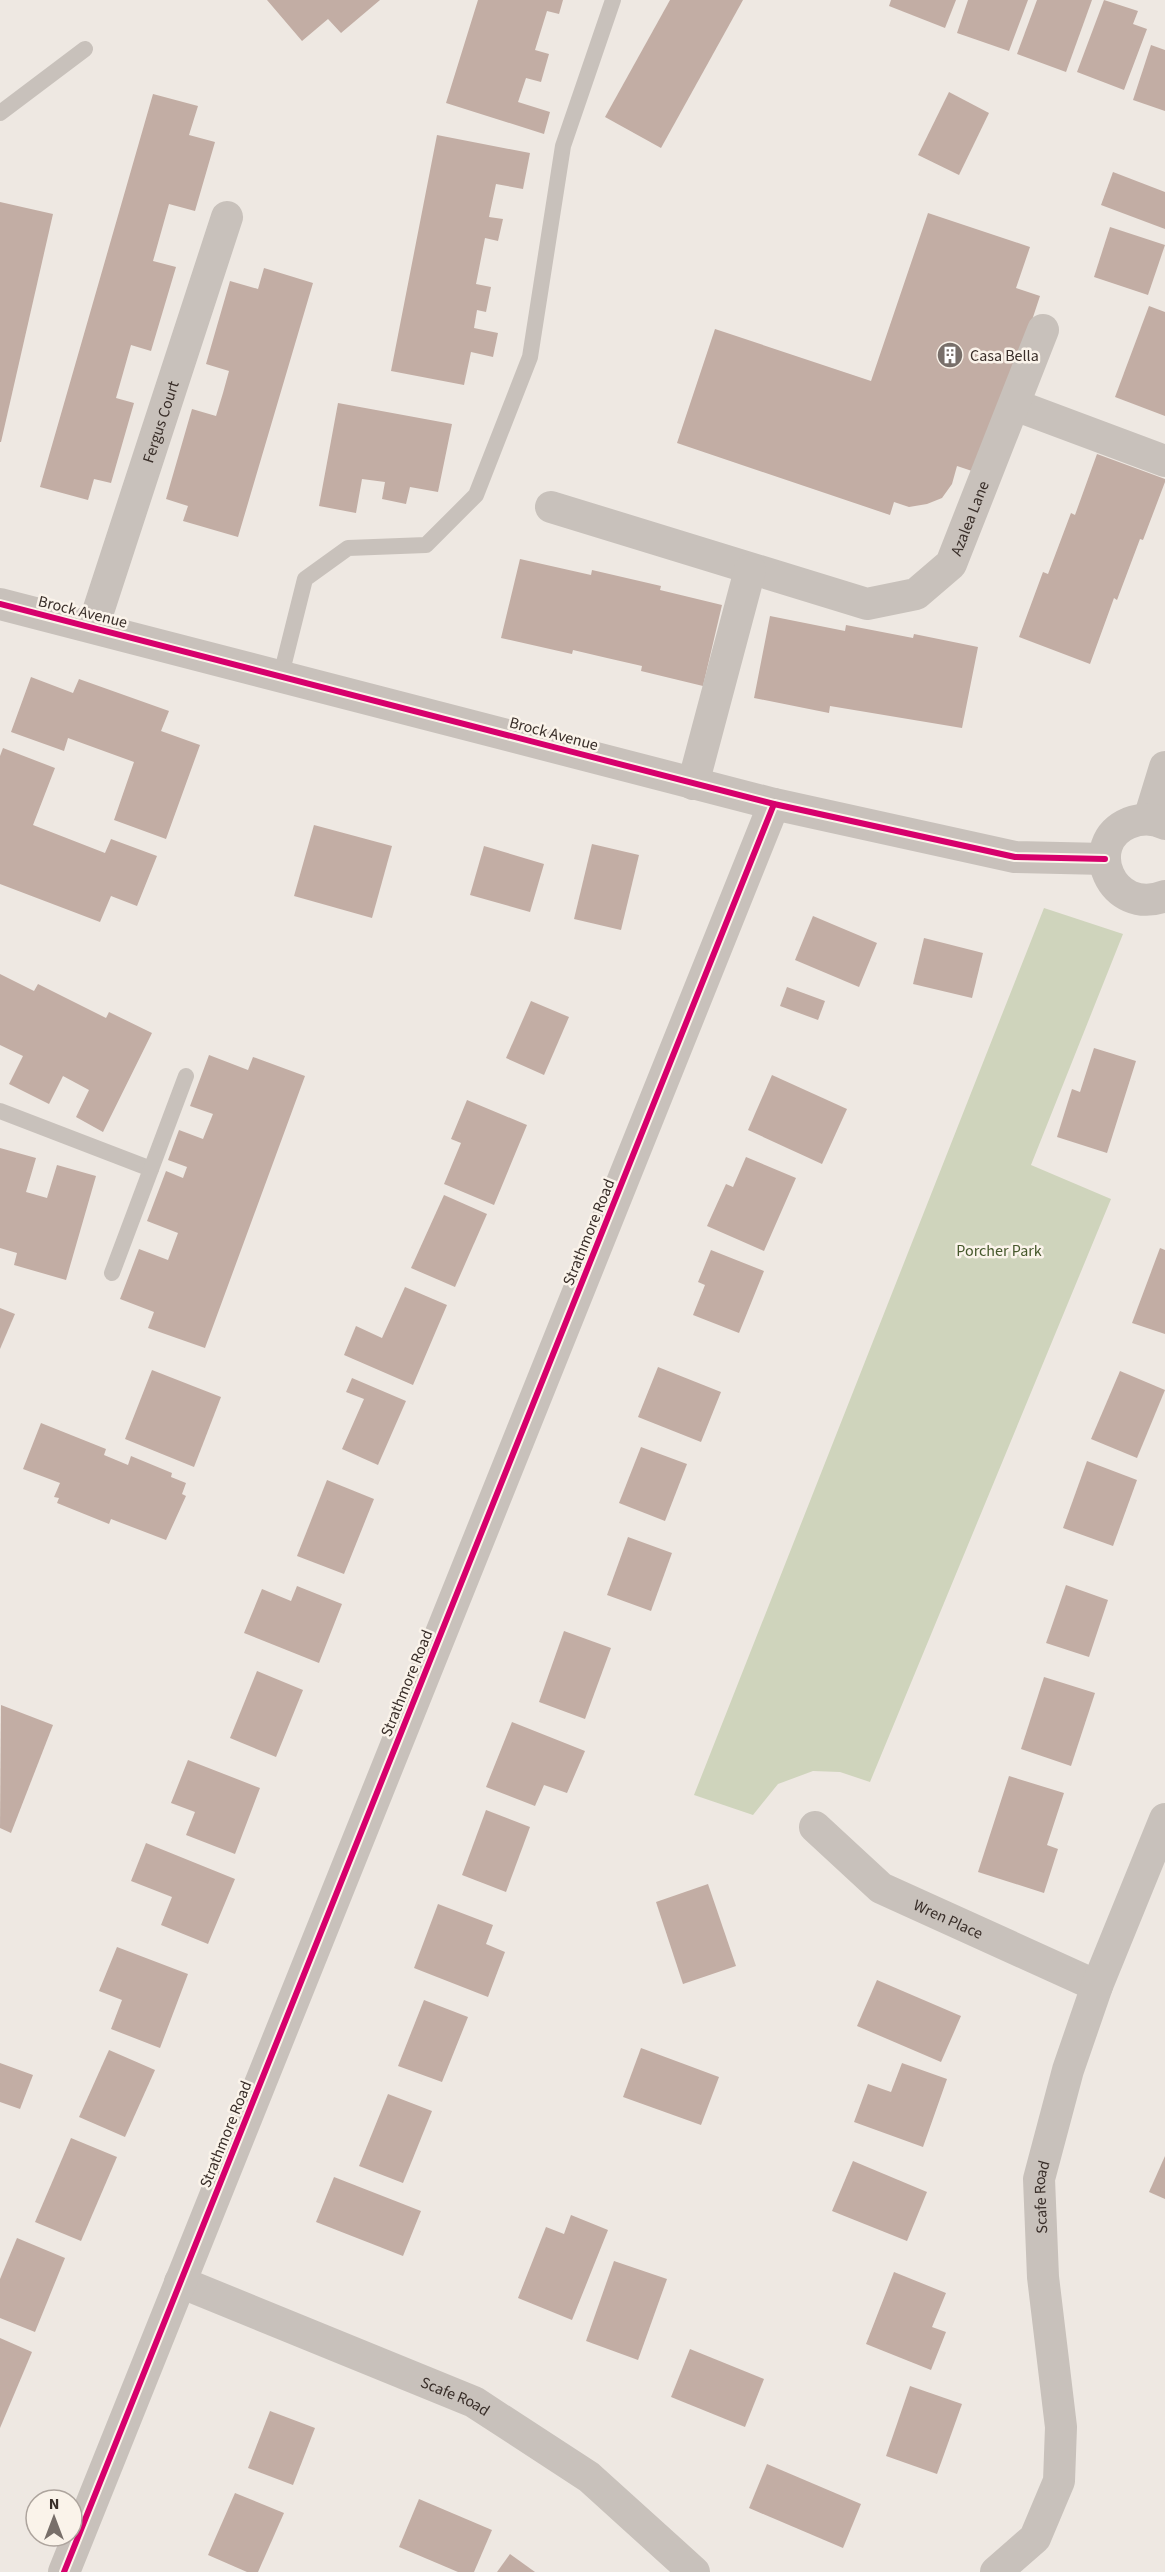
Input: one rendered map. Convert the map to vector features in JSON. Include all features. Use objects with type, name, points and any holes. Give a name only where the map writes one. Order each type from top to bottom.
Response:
[{"type":"street","name":"Fergus Court","points":[[93,627],[227,217]]},
{"type":"street","name":"Azalea Lane","points":[[551,507],[750,570],[867,604],[916,594],[951,564],[1043,330]]},
{"type":"street","points":[[1015,405],[1165,461]]},
{"type":"street","points":[[693,784],[750,570]]},
{"type":"street","name":"Brock Avenue","points":[[0,604],[774,804],[1016,857],[1105,859]]},
{"type":"street","points":[[1165,767],[1157,821],[1125,825],[1114,834],[1107,845],[1105,859],[1107,872],[1113,885],[1123,894],[1136,900],[1150,900],[1165,896]]},
{"type":"street","name":"Strathmore Road","points":[[64,2572],[774,804]]},
{"type":"street","name":"Scafe Road","points":[[996,2572],[1035,2538],[1059,2481],[1062,2427],[1043,2277],[1039,2179],[1068,2070],[1097,1986],[1165,1819]]},
{"type":"street","name":"Wren Place","points":[[815,1827],[881,1888],[1097,1986]]},
{"type":"street","name":"Scafe Road","points":[[180,2282],[474,2402],[589,2476],[694,2572]]},
{"type":"lane","points":[[281,675],[305,579],[348,549],[426,545],[476,495],[530,357],[563,146],[613,0]]},
{"type":"lane","points":[[0,113],[85,49]]},
{"type":"lane","points":[[112,1273],[186,1076]]},
{"type":"lane","points":[[0,1112],[151,1169]]},
{"type":"green space","name":"Porcher Park","points":[[1044,908],[1123,934],[1031,1165],[1111,1199],[870,1782],[840,1772],[813,1771],[778,1784],[753,1815],[694,1795]]},
{"type":"building","points":[[267,0],[380,0],[341,33],[328,19],[302,41]]},
{"type":"building","points":[[478,0],[563,0],[559,14],[547,11],[535,50],[549,54],[541,82],[526,78],[518,102],[550,112],[544,134],[446,103]]},
{"type":"building","points":[[670,0],[743,0],[661,148],[605,117]]},
{"type":"building","points":[[891,0],[956,0],[945,28],[889,6]]},
{"type":"building","points":[[968,0],[1028,0],[1009,51],[957,33]]},
{"type":"building","points":[[1037,0],[1092,0],[1066,72],[1017,54]]},
{"type":"building","points":[[1104,0],[1138,11],[1133,24],[1147,29],[1124,90],[1077,72]]},
{"type":"building","points":[[1151,45],[1165,50],[1165,111],[1133,100]]},
{"type":"building","points":[[949,92],[989,113],[959,175],[918,155]]},
{"type":"building","points":[[153,94],[198,106],[189,135],[215,142],[195,211],[169,204],[153,261],[176,267],[151,351],[131,345],[116,398],[134,403],[111,483],[94,479],[88,500],[40,487]]},
{"type":"building","points":[[437,135],[530,153],[523,189],[496,184],[489,217],[503,219],[498,241],[485,238],[476,284],[491,287],[486,312],[477,310],[474,328],[498,333],[493,357],[471,352],[464,385],[391,371]]},
{"type":"building","points":[[1113,172],[1165,192],[1165,229],[1101,205]]},
{"type":"building","points":[[0,202],[53,214],[1,442],[0,442]]},
{"type":"building","name":"Casa Bella","points":[[928,213],[1030,247],[1016,288],[1040,296],[981,474],[957,466],[952,484],[942,498],[927,504],[909,507],[894,502],[890,515],[677,443],[715,329],[871,381]]},
{"type":"building","points":[[1110,227],[1165,245],[1148,295],[1094,277]]},
{"type":"building","points":[[264,268],[313,283],[238,537],[183,521],[188,506],[166,499],[192,409],[216,416],[223,393],[229,371],[206,364],[230,281],[258,289]]},
{"type":"building","points":[[1149,306],[1165,312],[1165,416],[1115,397]]},
{"type":"building","points":[[338,403],[452,424],[438,492],[410,487],[406,504],[382,499],[385,482],[362,479],[356,513],[319,506]]},
{"type":"building","points":[[1097,454],[1165,479],[1165,482],[1117,600],[1114,598],[1090,664],[1019,637],[1043,572],[1048,574],[1071,513],[1075,515]]},
{"type":"building","points":[[520,559],[591,575],[592,570],[661,586],[660,590],[722,605],[703,686],[641,671],[642,666],[573,650],[572,654],[501,638]]},
{"type":"building","points":[[770,616],[845,631],[846,625],[913,638],[914,634],[978,647],[962,728],[830,706],[829,713],[754,698]]},
{"type":"building","points":[[31,677],[73,693],[79,679],[169,711],[161,731],[200,745],[166,839],[114,820],[134,762],[68,738],[64,751],[11,732]]},
{"type":"building","points":[[3,748],[55,768],[33,825],[105,853],[111,839],[157,856],[137,906],[111,896],[100,922],[0,884],[0,756]]},
{"type":"building","points":[[314,825],[392,846],[372,918],[294,896]]},
{"type":"building","points":[[592,844],[639,855],[621,930],[574,919]]},
{"type":"building","points":[[484,846],[544,864],[530,912],[470,895]]},
{"type":"building","points":[[813,916],[877,943],[859,987],[795,960]]},
{"type":"building","points":[[924,938],[983,953],[972,998],[913,984]]},
{"type":"building","points":[[0,974],[34,991],[38,984],[106,1018],[109,1012],[152,1033],[103,1132],[76,1117],[89,1090],[63,1076],[49,1104],[9,1084],[23,1056],[0,1045]]},
{"type":"building","points":[[787,987],[825,1001],[818,1020],[780,1006]]},
{"type":"building","points":[[531,1001],[569,1017],[544,1075],[506,1058]]},
{"type":"building","points":[[1094,1048],[1136,1061],[1107,1153],[1057,1137],[1072,1089],[1080,1092]]},
{"type":"building","points":[[209,1055],[248,1070],[253,1057],[305,1076],[205,1348],[148,1328],[154,1312],[120,1299],[139,1249],[168,1260],[178,1233],[147,1221],[166,1171],[183,1178],[187,1167],[168,1160],[179,1130],[203,1139],[213,1114],[190,1106]]},
{"type":"building","points":[[772,1075],[847,1109],[822,1164],[748,1130]]},
{"type":"building","points":[[467,1100],[527,1125],[494,1205],[444,1184],[461,1143],[451,1139]]},
{"type":"building","points":[[0,1148],[36,1158],[26,1192],[47,1198],[57,1165],[96,1176],[66,1280],[14,1265],[17,1253],[0,1248]]},
{"type":"building","points":[[746,1157],[796,1178],[764,1251],[707,1226],[726,1184],[733,1187]]},
{"type":"building","points":[[444,1195],[487,1214],[455,1287],[411,1268]]},
{"type":"building","points":[[1160,1248],[1165,1250],[1165,1334],[1132,1323]]},
{"type":"building","points":[[711,1250],[764,1271],[739,1333],[693,1315],[705,1285],[698,1282]]},
{"type":"building","points":[[405,1287],[447,1305],[413,1385],[344,1355],[356,1326],[382,1338]]},
{"type":"building","points":[[0,1308],[15,1314],[0,1349]]},
{"type":"building","points":[[658,1367],[721,1392],[701,1442],[638,1417]]},
{"type":"building","points":[[152,1370],[221,1397],[194,1467],[125,1439]]},
{"type":"building","points":[[1120,1371],[1165,1390],[1137,1458],[1091,1439]]},
{"type":"building","points":[[352,1378],[406,1401],[378,1465],[342,1449],[364,1399],[346,1392]]},
{"type":"building","points":[[41,1423],[106,1449],[104,1455],[128,1465],[131,1456],[172,1473],[171,1477],[186,1483],[182,1494],[186,1496],[166,1540],[111,1519],[109,1524],[57,1503],[59,1498],[54,1497],[60,1483],[23,1469]]},
{"type":"building","points":[[641,1447],[687,1464],[665,1521],[619,1503]]},
{"type":"building","points":[[1087,1461],[1137,1480],[1113,1546],[1063,1528]]},
{"type":"building","points":[[327,1480],[374,1499],[344,1574],[297,1556]]},
{"type":"building","points":[[628,1537],[672,1553],[651,1611],[607,1595]]},
{"type":"building","points":[[1066,1585],[1108,1600],[1089,1657],[1046,1643]]},
{"type":"building","points":[[297,1586],[342,1604],[319,1663],[244,1633],[262,1589],[291,1601]]},
{"type":"building","points":[[564,1631],[611,1648],[585,1719],[539,1702]]},
{"type":"building","points":[[257,1671],[303,1690],[276,1757],[230,1738]]},
{"type":"building","points":[[1044,1677],[1095,1693],[1071,1766],[1021,1749]]},
{"type":"building","points":[[1,1705],[53,1725],[11,1833],[0,1828]]},
{"type":"building","points":[[512,1722],[585,1751],[567,1793],[544,1785],[535,1806],[486,1787]]},
{"type":"building","points":[[188,1760],[260,1788],[235,1854],[186,1835],[195,1812],[171,1803]]},
{"type":"building","points":[[1009,1776],[1064,1793],[1047,1845],[1058,1849],[1044,1893],[978,1872]]},
{"type":"building","points":[[486,1810],[530,1827],[506,1892],[462,1875]]},
{"type":"building","points":[[146,1843],[235,1879],[208,1944],[161,1925],[172,1897],[131,1881]]},
{"type":"building","points":[[708,1884],[736,1966],[683,1984],[656,1902]]},
{"type":"building","points":[[438,1904],[493,1925],[486,1944],[505,1952],[488,1997],[414,1968]]},
{"type":"building","points":[[117,1947],[188,1974],[160,2048],[111,2029],[122,2000],[99,1991]]},
{"type":"building","points":[[877,1980],[961,2016],[941,2062],[857,2026]]},
{"type":"building","points":[[424,2000],[468,2017],[442,2082],[398,2066]]},
{"type":"building","points":[[641,2048],[719,2077],[701,2125],[623,2097]]},
{"type":"building","points":[[109,2050],[155,2070],[125,2137],[79,2117]]},
{"type":"building","points":[[0,2063],[33,2075],[20,2109],[0,2102]]},
{"type":"building","points":[[902,2063],[947,2079],[923,2147],[854,2122],[868,2084],[891,2092]]},
{"type":"building","points":[[388,2094],[432,2111],[403,2183],[359,2166]]},
{"type":"building","points":[[71,2138],[117,2157],[81,2241],[35,2222]]},
{"type":"building","points":[[1165,2156],[1165,2199],[1149,2192]]},
{"type":"building","points":[[853,2161],[927,2192],[907,2241],[832,2211]]},
{"type":"building","points":[[334,2177],[421,2211],[403,2256],[316,2222]]},
{"type":"building","points":[[571,2215],[608,2230],[572,2320],[518,2298],[546,2227],[564,2234]]},
{"type":"building","points":[[17,2238],[65,2258],[35,2332],[0,2318],[0,2279]]},
{"type":"building","points":[[614,2261],[667,2279],[638,2360],[586,2341]]},
{"type":"building","points":[[894,2272],[946,2293],[932,2327],[946,2332],[931,2370],[866,2344]]},
{"type":"building","points":[[0,2338],[32,2352],[0,2428]]},
{"type":"building","points":[[690,2349],[764,2379],[745,2427],[671,2397]]},
{"type":"building","points":[[910,2386],[962,2404],[937,2474],[886,2456]]},
{"type":"building","points":[[270,2411],[315,2428],[293,2485],[248,2468]]},
{"type":"building","points":[[767,2464],[861,2504],[843,2548],[749,2508]]},
{"type":"building","points":[[235,2493],[284,2513],[258,2572],[247,2572],[208,2555]]},
{"type":"building","points":[[419,2499],[492,2530],[474,2572],[458,2572],[399,2547]]},
{"type":"building","points":[[510,2554],[535,2572],[497,2572]]},
{"type":"cycle path","points":[[0,604],[774,804],[1015,857],[1105,859]]},
{"type":"cycle path","points":[[64,2572],[774,804]]},
{"type":"place","name":"Casa Bella","points":[[950,355]]}]
